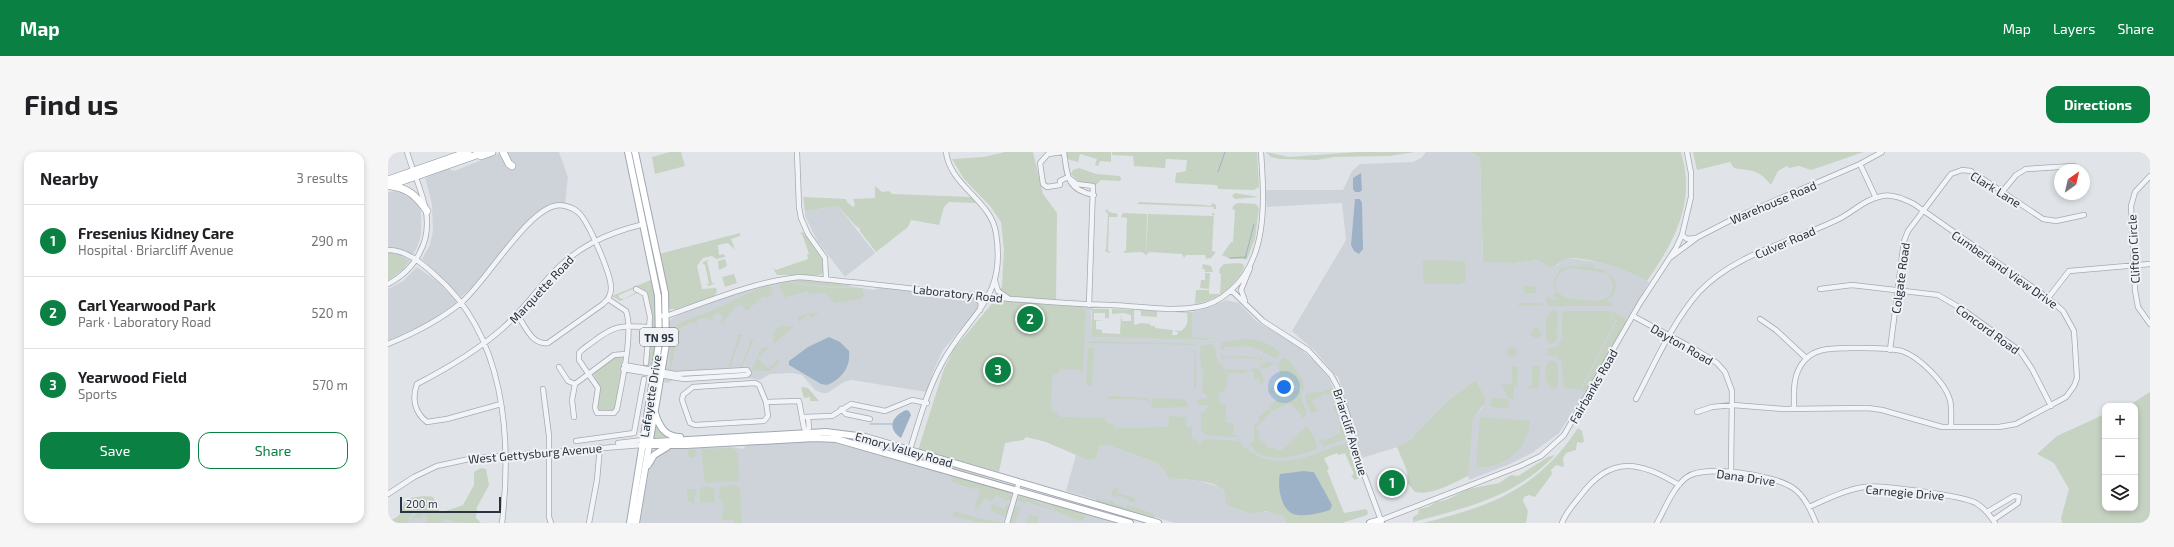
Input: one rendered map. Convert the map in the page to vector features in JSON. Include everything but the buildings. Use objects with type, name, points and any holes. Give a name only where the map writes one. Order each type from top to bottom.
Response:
[{"type":"highway","points":[[388,186],[468,152]]},
{"type":"highway","points":[[465,159],[485,152]]},
{"type":"highway","points":[[388,180],[415,174],[492,152]]},
{"type":"highway","points":[[503,152],[509,164],[512,166]]},
{"type":"highway","points":[[388,186],[398,187],[413,193],[427,211]]},
{"type":"main road","name":"Lafayette Drive","points":[[628,152],[647,223]]},
{"type":"main road","name":"Lafayette Drive","points":[[630,523],[654,410],[659,343],[663,316],[658,296],[635,152]]},
{"type":"main road","name":"Lafayette Drive","points":[[637,523],[646,443],[657,373]]},
{"type":"main road","points":[[654,410],[659,425],[668,434],[678,438],[701,436],[710,438]]},
{"type":"main road","name":"Emory Valley Road","points":[[646,443],[826,432],[865,437],[1158,523]]},
{"type":"main road","name":"Emory Valley Road","points":[[646,443],[686,445],[829,438],[859,445],[1130,523]]},
{"type":"main road","points":[[637,523],[650,459],[656,452],[665,448],[686,445]]},
{"type":"main road","points":[[1089,511],[1092,503]]},
{"type":"main road","points":[[1370,523],[1381,521]]},
{"type":"street","points":[[388,284],[407,271],[416,260],[427,235],[429,223],[427,211],[407,152]]},
{"type":"street","points":[[797,152],[799,207],[801,218],[808,234],[825,258],[826,279]]},
{"type":"street","points":[[907,459],[940,367],[953,343],[990,297],[995,281],[998,252],[993,222],[986,209],[954,172],[946,152]]},
{"type":"street","points":[[1068,177],[1060,181],[1060,185],[1047,186],[1043,184],[1040,163],[1048,154],[1063,152],[1070,182],[1077,190],[1094,195]]},
{"type":"street","name":"Laboratory Road","points":[[663,316],[753,285],[799,277],[1009,299],[1089,305],[1192,308],[1211,303],[1231,290],[1250,264],[1256,252],[1263,216],[1261,152]]},
{"type":"street","name":"Fairbanks Road","points":[[1381,521],[1520,466],[1550,449],[1571,426],[1632,316],[1670,259],[1682,235],[1691,197],[1691,173],[1687,152]]},
{"type":"street","name":"Warehouse Road","points":[[1670,259],[1698,237],[1736,217],[1860,164],[1882,152]]},
{"type":"street","points":[[1860,164],[1876,198]]},
{"type":"street","points":[[2002,192],[2016,175],[2026,169],[2054,167]]},
{"type":"street","name":"Clark Lane","points":[[1923,211],[1951,174],[1962,170],[1971,171],[1979,175],[2043,219],[2056,221],[2084,214]]},
{"type":"street","name":"Clifton Circle","points":[[2150,176],[2135,192],[2131,206],[2133,265],[2138,307],[2150,324]]},
{"type":"street","points":[[1068,177],[1077,184],[1093,186],[1094,195],[1089,305]]},
{"type":"street","name":"Culver Road","points":[[1636,399],[1670,336],[1698,293],[1734,265],[1828,224],[1876,198],[1888,196],[1901,198],[1923,211]]},
{"type":"street","points":[[388,344],[426,328],[462,302],[486,278],[526,228],[549,208],[561,205],[578,212],[594,240],[610,282],[608,299],[548,343],[541,343],[534,340],[517,315]]},
{"type":"street","name":"Colgate Road","points":[[1890,350],[1904,241],[1923,211]]},
{"type":"street","name":"Cumberland View Drive","points":[[1697,412],[1712,406],[1733,405],[1794,409],[1877,409],[1929,424],[1951,427],[1999,427],[2016,424],[2066,397],[2074,386],[2077,378],[2075,333],[2070,320],[2064,311],[2048,298],[1923,211]]},
{"type":"street","name":"Marquette Road","points":[[500,404],[433,422],[427,422],[420,417],[414,403],[413,394],[417,384],[457,364],[517,315],[559,267],[577,251],[594,240],[624,229],[647,223]]},
{"type":"street","points":[[1682,235],[1688,239],[1698,237]]},
{"type":"street","points":[[388,250],[405,253],[440,279],[462,302],[485,342],[493,367],[500,404],[506,454],[502,523]]},
{"type":"street","points":[[1250,264],[1249,272],[1242,286],[1241,292],[1244,299],[1259,318]]},
{"type":"street","points":[[2048,298],[2069,271],[2150,264]]},
{"type":"street","points":[[995,281],[998,291],[1009,299]]},
{"type":"street","name":"Concord Road","points":[[1820,289],[1852,285],[1897,289],[1938,295],[2012,344],[2026,360],[2051,406]]},
{"type":"street","points":[[636,289],[645,294],[648,300],[650,327],[646,363]]},
{"type":"street","name":"Briarcliff Avenue","points":[[1231,290],[1259,318],[1308,350],[1331,375],[1347,413],[1359,461],[1381,521]]},
{"type":"street","points":[[974,295],[981,302],[980,310]]},
{"type":"street","points":[[608,299],[626,311],[628,327],[626,354],[617,409],[614,412],[600,414],[595,411],[598,390],[579,360],[578,354],[611,329],[628,327],[650,327]]},
{"type":"street","name":"Dayton Road","points":[[1632,316],[1717,363],[1730,384],[1733,405],[1731,472]]},
{"type":"street","points":[[1760,318],[1776,330],[1806,358]]},
{"type":"street","points":[[1794,409],[1795,379],[1797,371],[1806,358],[1816,352],[1828,348],[1901,351],[1913,356],[1943,386],[1950,400],[1951,427]]},
{"type":"street","points":[[574,416],[572,400],[575,384],[614,355],[626,354]]},
{"type":"street","points":[[559,367],[568,381],[575,384]]},
{"type":"street","points":[[624,367],[684,379],[747,375],[749,373],[747,370],[688,374],[657,373]]},
{"type":"street","points":[[576,441],[634,433],[644,378]]},
{"type":"street","points":[[755,383],[759,385],[766,402],[768,416],[764,421],[695,425],[690,423],[682,402],[683,395],[693,387],[755,383]]},
{"type":"street","points":[[543,389],[550,451],[548,517],[551,523]]},
{"type":"street","points":[[766,402],[798,400],[806,417],[832,416],[851,404],[886,411],[912,400],[927,403]]},
{"type":"street","points":[[841,409],[846,414],[870,419]]},
{"type":"street","name":"West Gettysburg Avenue","points":[[388,494],[414,477],[437,466],[474,458],[506,454],[646,443]]},
{"type":"street","points":[[589,523],[597,480],[600,447]]},
{"type":"street","points":[[1562,523],[1566,514],[1590,483],[1596,477],[1613,468],[1641,466],[1658,473],[1679,485]]},
{"type":"street","name":"Dana Drive","points":[[1656,523],[1679,485],[1686,478],[1695,473],[1731,472],[1784,483],[1798,492],[1810,507],[1816,523]]},
{"type":"street","points":[[1007,523],[1019,482]]},
{"type":"street","name":"Carnegie Drive","points":[[1810,507],[1845,492],[1866,486],[1961,498],[1977,503],[1994,521]]},
{"type":"street","points":[[1987,512],[2014,496],[2019,497],[2018,503],[1994,521]]},
{"type":"shaded area","points":[[502,152],[559,152],[568,177],[565,204],[550,205],[533,216],[511,239],[477,283],[461,297],[422,259],[430,245],[433,231],[432,204],[425,178],[448,168],[454,171]]},
{"type":"shaded area","points":[[1426,152],[1471,152],[1480,158],[1483,262],[1513,263],[1539,260],[1550,268],[1558,265],[1562,260],[1568,258],[1598,262],[1633,272],[1649,282],[1579,403],[1559,433],[1532,453],[1510,464],[1469,480],[1467,470],[1473,417],[1482,408],[1485,397],[1476,380],[1451,398],[1436,416],[1404,445],[1362,458],[1338,376],[1335,375],[1316,352],[1292,331],[1346,240],[1342,203],[1267,207],[1265,190],[1343,190],[1352,171],[1360,164],[1413,162],[1421,158]]},
{"type":"shaded area","points":[[398,191],[406,193],[421,210],[421,234],[418,245],[409,263],[388,280],[388,192]]},
{"type":"shaded area","points":[[838,206],[875,253],[845,277],[818,242],[805,216],[805,211]]},
{"type":"shaded area","points":[[417,267],[438,282],[457,302],[428,323],[388,341],[388,289],[403,281]]},
{"type":"shaded area","points":[[786,280],[815,280],[873,290],[882,287],[974,297],[979,301],[978,309],[943,350],[933,372],[927,392],[851,380],[844,382],[827,393],[822,393],[815,390],[802,375],[792,373],[770,374],[760,380],[742,377],[675,379],[668,383],[663,382],[667,371],[664,369],[669,322],[672,318],[728,296]]},
{"type":"shaded area","points":[[1226,300],[1239,303],[1256,321],[1299,347],[1318,365],[1328,377],[1337,397],[1351,447],[1281,469],[1195,444],[1060,443],[1049,407],[1052,360],[1085,336],[1085,310],[1082,307],[1094,307],[1091,311],[1091,337],[1211,340],[1218,338],[1192,337],[1192,312],[1205,309]]},
{"type":"shaded area","points":[[817,441],[843,443],[1119,523],[640,523],[650,465],[653,458],[667,449],[732,447],[743,449],[746,445]]},
{"type":"shaded area","points":[[1100,445],[1107,445],[1155,462],[1163,469],[1169,478],[1199,481],[1220,487],[1225,493],[1225,502],[1228,506],[1252,514],[1261,511],[1274,513],[1283,516],[1287,523],[1175,523],[1066,491],[1076,455],[1096,458]]},
{"type":"shaded area","points":[[433,497],[443,519],[459,523],[407,523],[415,510]]},
{"type":"green space","points":[[670,152],[681,152],[685,166],[655,174],[652,157]]},
{"type":"green space","points":[[1005,152],[1033,152],[1043,194],[1057,213],[1056,303],[1082,304],[1086,311],[1083,371],[1080,373],[1079,370],[1060,369],[1059,372],[1052,376],[1051,410],[1059,414],[1060,417],[1103,418],[1104,415],[1106,422],[1115,425],[1115,428],[1168,427],[1169,416],[1187,417],[1186,427],[1192,427],[1192,437],[1190,439],[1196,439],[1200,444],[1204,439],[1239,441],[1250,451],[1269,460],[1281,461],[1303,458],[1348,443],[1351,446],[1359,478],[1355,480],[1351,476],[1354,474],[1345,453],[1338,455],[1337,453],[1324,458],[1329,469],[1327,470],[1344,513],[1366,509],[1368,512],[1367,515],[1342,523],[1287,523],[1283,516],[1265,511],[1252,514],[1228,506],[1225,502],[1225,493],[1216,485],[1200,481],[1169,478],[1163,469],[1155,462],[1107,445],[1100,445],[1096,458],[1088,460],[1046,442],[1026,437],[1023,440],[1005,443],[999,472],[918,450],[944,369],[954,349],[995,300],[1002,286],[1004,249],[1001,222],[990,206],[964,179],[952,159],[984,157]],"holes":[[[1304,471],[1314,472],[1323,489]]]},
{"type":"green space","points":[[1066,152],[1111,152],[1111,162],[1100,161],[1098,166],[1095,165],[1097,159],[1080,154],[1078,162],[1067,159]]},
{"type":"green space","points":[[1112,152],[1257,152],[1259,187],[1254,190],[1218,189],[1217,185],[1175,183],[1176,173],[1186,171],[1187,160],[1166,159],[1165,168],[1134,166],[1133,156],[1112,155]]},
{"type":"green space","points":[[1266,152],[1289,157],[1357,152],[1415,152],[1390,156],[1334,157],[1317,160],[1279,159],[1271,157]]},
{"type":"green space","points":[[1471,152],[1681,152],[1685,171],[1686,188],[1680,220],[1666,251],[1647,281],[1620,269],[1598,262],[1577,258],[1566,259],[1550,268],[1538,260],[1513,263],[1483,262],[1480,158]]},
{"type":"green space","points":[[1693,152],[1864,152],[1811,170],[1799,166],[1789,168],[1787,166],[1778,171],[1771,185],[1758,173],[1750,170],[1734,168],[1730,162],[1697,170]]},
{"type":"green space","points":[[1079,168],[1096,174],[1120,176],[1121,179],[1120,181],[1101,180],[1097,184],[1080,183],[1071,174],[1073,170]]},
{"type":"green space","points":[[875,186],[882,192],[889,191],[892,194],[971,197],[976,203],[949,202],[944,207],[939,225],[911,220],[908,227],[876,252],[860,229],[838,206],[805,211],[803,197],[846,199],[847,202],[853,207],[855,205],[853,199],[875,198]]},
{"type":"green space","points":[[1235,193],[1259,197],[1235,199],[1232,196]]},
{"type":"green space","points":[[1139,202],[1211,206],[1212,203],[1216,205],[1216,209],[1213,209],[1214,207],[1137,204]]},
{"type":"green space","points":[[1238,203],[1256,204],[1259,208],[1255,239],[1247,259],[1230,259],[1222,255],[1231,242],[1233,242],[1235,210],[1232,209],[1234,205]]},
{"type":"green space","points":[[1107,209],[1109,212],[1118,214],[1117,217],[1109,217],[1108,251],[1111,252],[1110,253],[1104,251],[1106,250],[1108,214],[1105,211]]},
{"type":"green space","points":[[1123,213],[1147,214],[1146,255],[1142,252],[1123,253],[1126,250],[1127,218],[1121,217]]},
{"type":"green space","points":[[1212,213],[1214,213],[1212,251],[1216,252],[1211,258],[1206,259],[1205,255],[1186,255],[1184,258],[1182,254],[1149,252],[1146,256],[1148,214],[1213,216]]},
{"type":"green space","points":[[803,232],[822,259],[824,272],[821,275],[777,275],[773,268],[776,270],[808,259],[807,255],[809,254],[802,234],[799,234]]},
{"type":"green space","points":[[740,233],[740,236],[731,239],[735,250],[728,243],[718,245],[719,255],[724,254],[725,257],[716,259],[712,256],[703,258],[697,266],[702,289],[716,288],[717,292],[714,296],[676,309],[669,309],[659,254]]},
{"type":"green space","points":[[388,253],[399,255],[408,261],[404,269],[388,280]]},
{"type":"green space","points":[[725,259],[727,266],[719,270],[718,261]]},
{"type":"green space","points":[[707,260],[710,261],[707,261],[712,283],[715,283],[709,286],[706,284],[709,284],[705,265],[702,263]]},
{"type":"green space","points":[[1423,260],[1465,261],[1466,281],[1460,284],[1426,284],[1423,281]]},
{"type":"green space","points":[[1203,264],[1211,266],[1213,272],[1205,272],[1202,268]]},
{"type":"green space","points":[[1224,264],[1243,264],[1244,268],[1230,287],[1224,292],[1210,300],[1195,304],[1196,290],[1209,290],[1209,294],[1220,294],[1220,268]]},
{"type":"green space","points":[[1575,264],[1594,265],[1594,268],[1607,272],[1615,280],[1615,291],[1612,297],[1606,302],[1612,302],[1612,306],[1547,306],[1546,297],[1557,300],[1557,297],[1552,296],[1556,293],[1553,281],[1560,269],[1570,266],[1590,267]],"holes":[[[1571,268],[1607,273],[1613,284],[1612,290],[1610,295],[1602,300],[1592,301],[1569,298],[1558,293],[1556,288],[1555,284],[1558,275],[1566,269]]]},
{"type":"green space","points":[[1205,273],[1210,273],[1209,289],[1200,288],[1201,280],[1205,280]]},
{"type":"green space","points":[[734,274],[737,283],[725,287],[722,277]]},
{"type":"green space","points":[[653,279],[657,336],[656,348],[650,367],[647,367],[651,321],[649,297],[635,286]]},
{"type":"green space","points":[[815,280],[853,286],[833,287],[783,281]]},
{"type":"green space","points":[[782,282],[831,288],[862,288],[864,295],[861,299],[835,303],[825,293],[809,294],[808,291],[786,297],[786,300],[779,286]]},
{"type":"green space","points":[[770,285],[773,294],[766,298],[765,296],[762,297],[747,311],[741,304],[738,307],[736,306],[723,322],[725,324],[718,322],[721,322],[723,318],[719,312],[717,314],[715,313],[712,318],[714,320],[707,318],[698,319],[696,323],[698,325],[690,322],[685,326],[682,325],[674,352],[671,370],[674,372],[670,370],[672,340],[676,326],[684,321],[711,311],[748,293]]},
{"type":"green space","points":[[1524,286],[1536,286],[1536,293],[1524,293]]},
{"type":"green space","points":[[635,287],[619,295],[619,298],[624,299],[637,292],[640,292],[620,301],[612,296]]},
{"type":"green space","points":[[1519,303],[1541,303],[1542,305],[1518,306]]},
{"type":"green space","points":[[1092,309],[1109,309],[1109,318],[1105,318],[1105,313],[1094,313],[1094,320],[1105,321],[1096,321],[1096,329],[1102,330],[1102,333],[1120,334],[1121,315],[1122,321],[1131,321],[1131,315],[1124,313],[1112,314],[1112,309],[1134,310],[1134,325],[1141,323],[1150,324],[1151,326],[1155,326],[1155,328],[1173,330],[1172,335],[1177,335],[1178,332],[1174,330],[1181,331],[1185,327],[1187,313],[1164,311],[1192,312],[1192,337],[1220,338],[1207,340],[1091,337]]},
{"type":"green space","points":[[1138,310],[1157,311],[1157,317],[1141,316],[1141,311]]},
{"type":"green space","points":[[1555,310],[1558,313],[1557,339],[1555,343],[1551,344],[1546,339],[1546,319],[1549,313]]},
{"type":"green space","points":[[1565,311],[1611,311],[1611,315],[1616,320],[1580,390],[1564,387],[1561,361],[1556,356],[1546,355],[1548,352],[1546,349],[1557,347],[1562,339],[1568,341],[1562,337],[1562,314]]},
{"type":"green space","points":[[1612,311],[1625,318],[1626,323],[1587,392],[1581,391],[1617,321],[1612,314]]},
{"type":"green space","points":[[819,312],[812,318],[808,315],[798,323],[798,316]]},
{"type":"green space","points":[[782,325],[794,327],[773,344],[774,331]]},
{"type":"green space","points":[[1536,328],[1541,333],[1536,338],[1531,333]]},
{"type":"green space","points":[[739,334],[745,336],[741,336],[730,368],[732,369],[725,369],[728,368]]},
{"type":"green space","points":[[749,338],[756,341],[753,341],[742,367],[744,368],[737,369],[740,368],[751,340]]},
{"type":"green space","points":[[1246,339],[1255,340],[1270,345],[1278,350],[1280,354],[1275,358],[1262,352],[1262,350],[1247,346],[1224,347],[1224,350],[1221,350],[1221,343],[1223,342]]},
{"type":"green space","points":[[1090,341],[1196,344],[1197,345],[1088,343]]},
{"type":"green space","points":[[1210,344],[1214,347],[1218,362],[1223,365],[1223,368],[1201,369],[1200,346]]},
{"type":"green space","points":[[762,347],[769,348],[757,358]]},
{"type":"green space","points":[[1095,347],[1093,361],[1096,362],[1093,363],[1092,385],[1095,386],[1089,386],[1086,384],[1088,348]]},
{"type":"green space","points":[[1510,347],[1514,347],[1516,348],[1516,356],[1510,357],[1507,354],[1507,350]]},
{"type":"green space","points":[[1192,350],[1196,351],[1196,387],[1193,389],[1191,388],[1194,388],[1194,374],[1192,373],[1194,372],[1195,351]]},
{"type":"green space","points":[[1223,354],[1224,357],[1242,356],[1260,358],[1261,356],[1263,358],[1261,362],[1260,359],[1228,358],[1224,358],[1222,361],[1221,356]]},
{"type":"green space","points":[[615,356],[623,358],[615,408],[612,411],[599,412],[597,409],[600,389],[593,373]]},
{"type":"green space","points":[[757,358],[768,368],[779,359],[779,363],[769,371],[756,370],[754,372],[752,369]]},
{"type":"green space","points":[[1283,358],[1287,359],[1302,378],[1304,386],[1303,390],[1296,386],[1275,380],[1280,374],[1278,364]]},
{"type":"green space","points":[[1267,361],[1274,363],[1266,369],[1260,368],[1260,366]]},
{"type":"green space","points":[[1550,361],[1555,361],[1558,365],[1558,386],[1556,389],[1552,388],[1547,382],[1545,372],[1547,364]]},
{"type":"green space","points":[[1512,366],[1518,367],[1517,389],[1516,386],[1514,386],[1513,399],[1509,399],[1501,385],[1512,384]]},
{"type":"green space","points":[[1532,366],[1540,366],[1539,388],[1529,389],[1528,386],[1532,385]]},
{"type":"green space","points":[[1217,368],[1225,369],[1225,374],[1226,369],[1249,370],[1244,373],[1227,373],[1226,390],[1220,392],[1218,396],[1220,403],[1226,405],[1226,422],[1234,423],[1233,435],[1237,435],[1237,437],[1209,436],[1201,432],[1201,413],[1205,411],[1206,408],[1209,408],[1208,405],[1200,405],[1197,402],[1198,399],[1207,399],[1207,395],[1202,393],[1203,370]]},
{"type":"green space","points":[[1256,368],[1261,371],[1263,385],[1260,384],[1260,379],[1254,379],[1254,373],[1250,370]]},
{"type":"green space","points":[[1476,380],[1485,397],[1484,404],[1473,418],[1468,476],[1435,491],[1421,493],[1415,492],[1408,483],[1407,471],[1397,447],[1410,440],[1451,398]]},
{"type":"green space","points":[[1276,381],[1302,391],[1301,398],[1306,411],[1305,417],[1300,418],[1302,416],[1290,403],[1272,411],[1269,407],[1278,399],[1268,391]]},
{"type":"green space","points":[[801,387],[808,388],[819,401],[810,401],[810,397],[804,398]]},
{"type":"green space","points":[[1331,388],[1334,389],[1348,435],[1345,439],[1323,447],[1319,440],[1322,438],[1324,441],[1340,433],[1340,422],[1333,407],[1336,405],[1330,394],[1327,395],[1326,393],[1314,399],[1315,401],[1311,400],[1307,393],[1322,392]]},
{"type":"green space","points":[[2150,392],[2150,523],[2062,523],[2061,518],[2069,489],[2054,463],[2037,454],[2057,436],[2102,415],[2102,511],[2138,511],[2138,403],[2133,403]]},
{"type":"green space","points":[[1306,393],[1310,400],[1314,402],[1313,403],[1318,411],[1311,413],[1305,398]]},
{"type":"green space","points":[[1108,396],[1149,398],[1150,402],[1148,403],[1147,400],[1126,399],[1126,402],[1125,399],[1110,399],[1109,402]]},
{"type":"green space","points":[[1153,398],[1185,399],[1189,407],[1151,408]]},
{"type":"green space","points":[[1491,398],[1508,399],[1509,408],[1490,407]]},
{"type":"green space","points":[[1268,409],[1271,412],[1256,428],[1259,434],[1257,436],[1270,449],[1272,447],[1280,451],[1293,440],[1291,437],[1294,438],[1305,428],[1305,425],[1313,436],[1317,449],[1291,457],[1280,458],[1261,455],[1254,450],[1250,443],[1255,441],[1254,423],[1259,423],[1259,417]]},
{"type":"green space","points":[[1482,417],[1530,421],[1525,441],[1513,456],[1496,465],[1476,467],[1480,419]]},
{"type":"green space","points":[[656,424],[668,437],[653,438]]},
{"type":"green space","points":[[1578,428],[1582,431],[1584,441],[1582,443],[1577,442],[1576,450],[1566,453],[1563,458],[1564,467],[1556,465],[1551,470],[1552,474],[1535,497],[1529,495],[1524,497],[1523,501],[1528,511],[1526,523],[1423,523],[1448,517],[1491,502],[1529,481],[1546,467]]},
{"type":"green space","points":[[692,448],[697,453],[692,458],[687,453]]},
{"type":"green space","points":[[732,448],[737,452],[738,456],[739,481],[705,483],[701,449]]},
{"type":"green space","points":[[916,455],[1014,484],[916,459],[914,457]]},
{"type":"green space","points":[[1555,455],[1524,481],[1507,491],[1452,512],[1413,522],[1413,517],[1418,514],[1419,509],[1428,507],[1436,502],[1446,500],[1468,489],[1499,483],[1511,475],[1518,476],[1548,457]]},
{"type":"green space","points":[[481,468],[486,469],[489,485],[477,507],[476,518],[481,523],[459,523],[443,519],[444,523],[425,523],[428,519],[423,515],[420,519],[416,517],[410,523],[417,512],[427,515],[420,510],[415,510],[407,523],[388,523],[400,515],[405,501],[414,497],[433,497],[440,513],[463,505],[474,485],[474,472]]},
{"type":"green space","points":[[940,471],[1008,491],[1013,496],[1012,499],[1005,501],[1003,498],[996,496],[991,501],[984,498],[978,509],[974,509],[980,492],[978,488],[973,489],[952,482],[951,476]]},
{"type":"green space","points":[[735,485],[740,489],[742,523],[734,523],[734,520],[722,520],[723,503],[719,498],[720,487]]},
{"type":"green space","points":[[703,486],[714,488],[715,502],[700,503],[700,491]]},
{"type":"green space","points":[[1114,487],[1117,487],[1118,493],[1135,498],[1134,502],[1129,502],[1128,499],[1116,495],[1115,498],[1111,495]]},
{"type":"green space","points":[[687,489],[696,489],[694,504],[688,501]]},
{"type":"green space","points":[[1020,496],[1032,498],[1032,500],[1054,510],[1053,513],[1053,510],[1027,502],[1025,504],[1017,500]]},
{"type":"green space","points":[[1097,496],[1097,498],[1108,502],[1111,500],[1114,501],[1113,503],[1125,507],[1128,505],[1154,514],[1155,519],[1096,502]]},
{"type":"green space","points":[[1033,498],[1085,514],[1085,518],[1081,521],[1056,511],[1054,513],[1055,509]]},
{"type":"green space","points":[[993,504],[1005,509],[1006,505],[1009,505],[1008,515],[1004,516],[990,510]]},
{"type":"green space","points":[[1017,506],[1022,510],[1019,510],[1015,523],[1010,523],[1015,507]]},
{"type":"green space","points":[[955,511],[978,518],[1005,523],[982,523],[952,516]]},
{"type":"green space","points":[[1029,514],[1039,517],[1037,523],[1026,523]]},
{"type":"water","points":[[1361,173],[1362,190],[1360,192],[1355,192],[1353,189],[1353,178]]},
{"type":"water","points":[[1355,199],[1360,199],[1362,203],[1363,249],[1359,254],[1354,251],[1351,245]]},
{"type":"water","points":[[829,337],[840,342],[849,351],[849,362],[847,367],[837,379],[827,385],[821,384],[789,365],[789,361],[808,347]]},
{"type":"water","points":[[906,410],[909,411],[911,415],[901,438],[892,427],[894,419]]},
{"type":"water","points":[[1304,471],[1314,472],[1332,505],[1330,510],[1314,514],[1298,515],[1292,513],[1284,505],[1279,485],[1280,474]]},
{"type":"waterway","points":[[1218,172],[1225,152]]},
{"type":"waterway","points":[[1245,259],[1254,224]]},
{"type":"waterway","points":[[1230,258],[1245,257]]},
{"type":"waterway","points":[[870,424],[892,424]]},
{"type":"place","name":"Carl Yearwood Park","points":[[1030,319]]},
{"type":"place","name":"Yearwood Field","points":[[998,370]]},
{"type":"place","name":"Fresenius Kidney Care","points":[[1392,483]]}]
